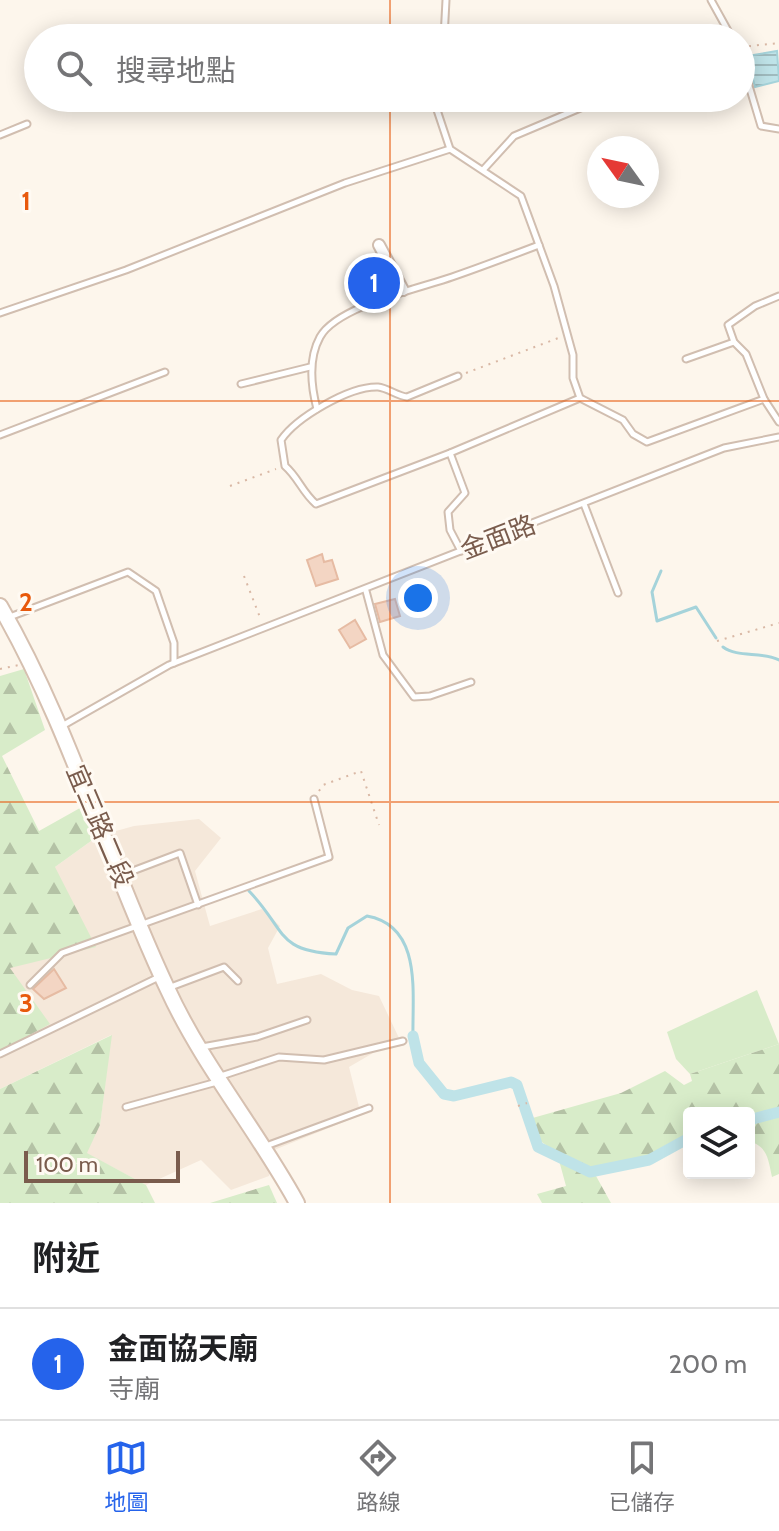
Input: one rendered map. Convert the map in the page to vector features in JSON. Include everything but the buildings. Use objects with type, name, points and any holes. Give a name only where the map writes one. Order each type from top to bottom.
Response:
[{"type":"street","points":[[379,245],[403,290]]},
{"type":"street","name":"宜三路二段","points":[[4,612],[32,663],[164,982],[197,1048],[266,1146],[297,1203]]},
{"type":"lane","points":[[445,24],[446,0]]},
{"type":"lane","points":[[711,0],[724,24]]},
{"type":"lane","points":[[755,106],[761,126],[779,129]]},
{"type":"lane","points":[[438,112],[450,149],[521,196],[573,355],[573,378],[580,398],[623,420],[633,434],[647,442],[764,399]]},
{"type":"lane","points":[[483,170],[514,136],[571,112]]},
{"type":"lane","points":[[0,135],[27,124]]},
{"type":"lane","points":[[0,313],[126,270],[345,183],[450,149]]},
{"type":"lane","points":[[317,409],[310,367],[322,334],[357,310],[403,290],[450,278],[539,245]]},
{"type":"lane","points":[[779,296],[728,325],[734,342],[746,354],[764,399],[779,422]]},
{"type":"lane","points":[[686,359],[734,342]]},
{"type":"lane","points":[[241,384],[310,367]]},
{"type":"lane","points":[[0,435],[165,372]]},
{"type":"lane","points":[[458,376],[407,397],[378,387],[317,409],[288,430],[281,440],[285,466],[292,472],[302,492],[316,504],[450,453],[580,398]]},
{"type":"lane","name":"金面路","points":[[59,727],[174,663],[366,591],[724,448],[779,437]]},
{"type":"lane","points":[[450,453],[465,493],[448,512],[450,530],[461,551]]},
{"type":"lane","points":[[584,504],[618,593]]},
{"type":"lane","points":[[4,612],[128,572],[156,591],[174,643],[174,663]]},
{"type":"lane","points":[[366,591],[383,655],[414,697],[430,696],[471,682]]},
{"type":"lane","points":[[30,985],[62,953],[329,857],[314,799]]},
{"type":"lane","points":[[121,876],[180,853],[198,905]]},
{"type":"lane","points":[[0,1054],[164,982],[224,967],[238,981]]},
{"type":"lane","points":[[197,1048],[257,1037],[307,1020]]},
{"type":"lane","points":[[126,1107],[279,1057],[324,1060],[403,1041]]},
{"type":"lane","points":[[266,1146],[369,1108]]},
{"type":"path","points":[[755,46],[779,43]]},
{"type":"path","points":[[458,376],[566,335]]},
{"type":"path","points":[[230,486],[285,466]]},
{"type":"path","points":[[244,576],[264,628]]},
{"type":"path","points":[[717,641],[779,623]]},
{"type":"path","points":[[0,669],[32,663]]},
{"type":"path","points":[[314,799],[323,785],[361,771],[379,825]]},
{"type":"path","points":[[518,1106],[527,1103]]},
{"type":"shaded area","points":[[199,819],[221,838],[195,871],[210,926],[262,909],[280,926],[268,948],[277,984],[321,974],[352,990],[379,996],[399,1038],[349,1067],[361,1115],[274,1150],[269,1176],[231,1190],[201,1160],[146,1185],[86,1153],[100,1125],[111,1035],[0,1089],[0,1051],[10,968],[55,867],[98,836],[134,826]]},
{"type":"green space","points":[[24,669],[45,730],[2,756],[39,831],[80,808],[98,836],[55,867],[96,947],[10,968],[50,1024],[0,1051],[0,676]]},
{"type":"green space","points":[[757,990],[779,1044],[690,1074],[676,1059],[667,1032]]},
{"type":"green space","points":[[112,1035],[100,1125],[87,1153],[146,1185],[155,1203],[0,1203],[0,1089]]},
{"type":"green space","points":[[779,1044],[779,1174],[772,1177],[764,1150],[755,1144],[755,1107],[683,1107],[683,1137],[647,1157],[596,1167],[596,1176],[611,1203],[542,1203],[537,1194],[566,1186],[557,1153],[539,1140],[529,1119],[621,1093],[665,1071],[684,1085],[692,1081],[690,1074]]},
{"type":"green space","points":[[269,1185],[277,1203],[210,1203]]},
{"type":"water","points":[[777,51],[779,81],[755,87],[755,55]]},
{"type":"waterway","points":[[661,571],[652,592],[657,621],[696,607],[716,638]]},
{"type":"waterway","points":[[723,647],[779,660]]},
{"type":"waterway","points":[[249,891],[291,943],[316,952],[336,954],[348,928],[367,916],[385,922],[398,933],[411,964],[413,1036]]},
{"type":"waterway","points":[[413,1036],[419,1063],[444,1094],[454,1096],[511,1082],[517,1085],[538,1147],[590,1172],[649,1160],[683,1141]]},
{"type":"waterway","points":[[755,1118],[779,1112]]},
{"type":"place","name":"金面協天廟","points":[[374,283]]}]
